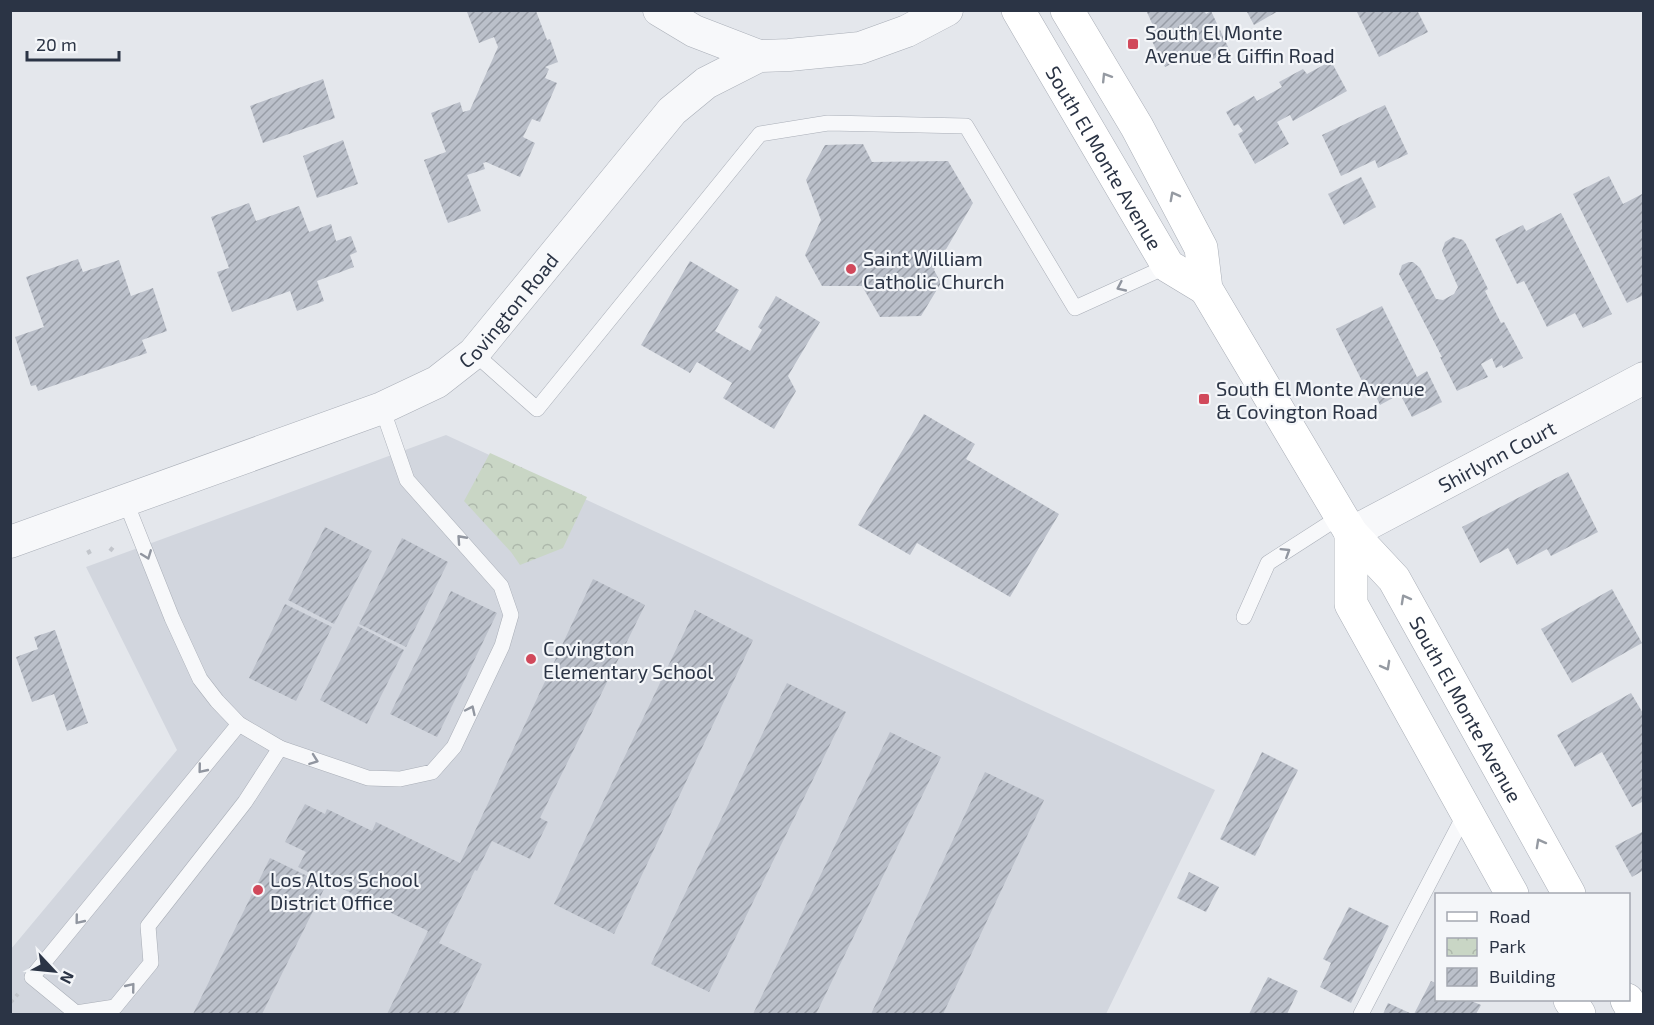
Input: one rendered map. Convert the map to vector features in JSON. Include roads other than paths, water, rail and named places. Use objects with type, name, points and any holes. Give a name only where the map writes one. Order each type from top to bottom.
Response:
[{"type":"main road","name":"South El Monte Avenue","points":[[1018,10],[1168,266],[1206,289]]},
{"type":"main road","name":"South El Monte Avenue","points":[[1067,10],[1137,127],[1201,248],[1206,289],[1346,524],[1394,579],[1568,893]]},
{"type":"main road","points":[[1346,524],[1351,604],[1511,893]]},
{"type":"main road","points":[[1571,1001],[1579,1014]]},
{"type":"street","points":[[659,10],[694,31],[759,56]]},
{"type":"street","name":"Covington Road","points":[[10,542],[382,408],[437,382],[474,353],[672,111],[706,83],[759,56],[860,48],[907,31],[947,10]]},
{"type":"street","name":"Shirlynn Court","points":[[1346,524],[1644,378]]},
{"type":"lane","points":[[474,353],[537,409],[760,134],[828,123],[966,126],[1075,308],[1168,266],[1201,248]]},
{"type":"lane","points":[[125,500],[172,618],[200,679],[239,724],[280,748],[368,778],[400,779],[432,772],[454,747],[502,646],[511,615],[501,586],[407,480],[382,408]]},
{"type":"lane","points":[[1244,617],[1268,563],[1346,524]]},
{"type":"lane","points":[[239,724],[32,977],[76,1013],[115,1007],[151,963],[148,926],[245,802],[280,748]]},
{"type":"lane","points":[[1361,1014],[1466,812]]},
{"type":"place","name":"South El Monte Avenue & Giffin Road","points":[[1133,44]]},
{"type":"place","name":"Saint William Catholic Church","points":[[851,269]]},
{"type":"place","name":"South El Monte Avenue & Covington Road","points":[[1204,399]]},
{"type":"place","name":"Covington Elementary School","points":[[531,659]]},
{"type":"place","name":"Los Altos School District Office","points":[[258,890]]}]
